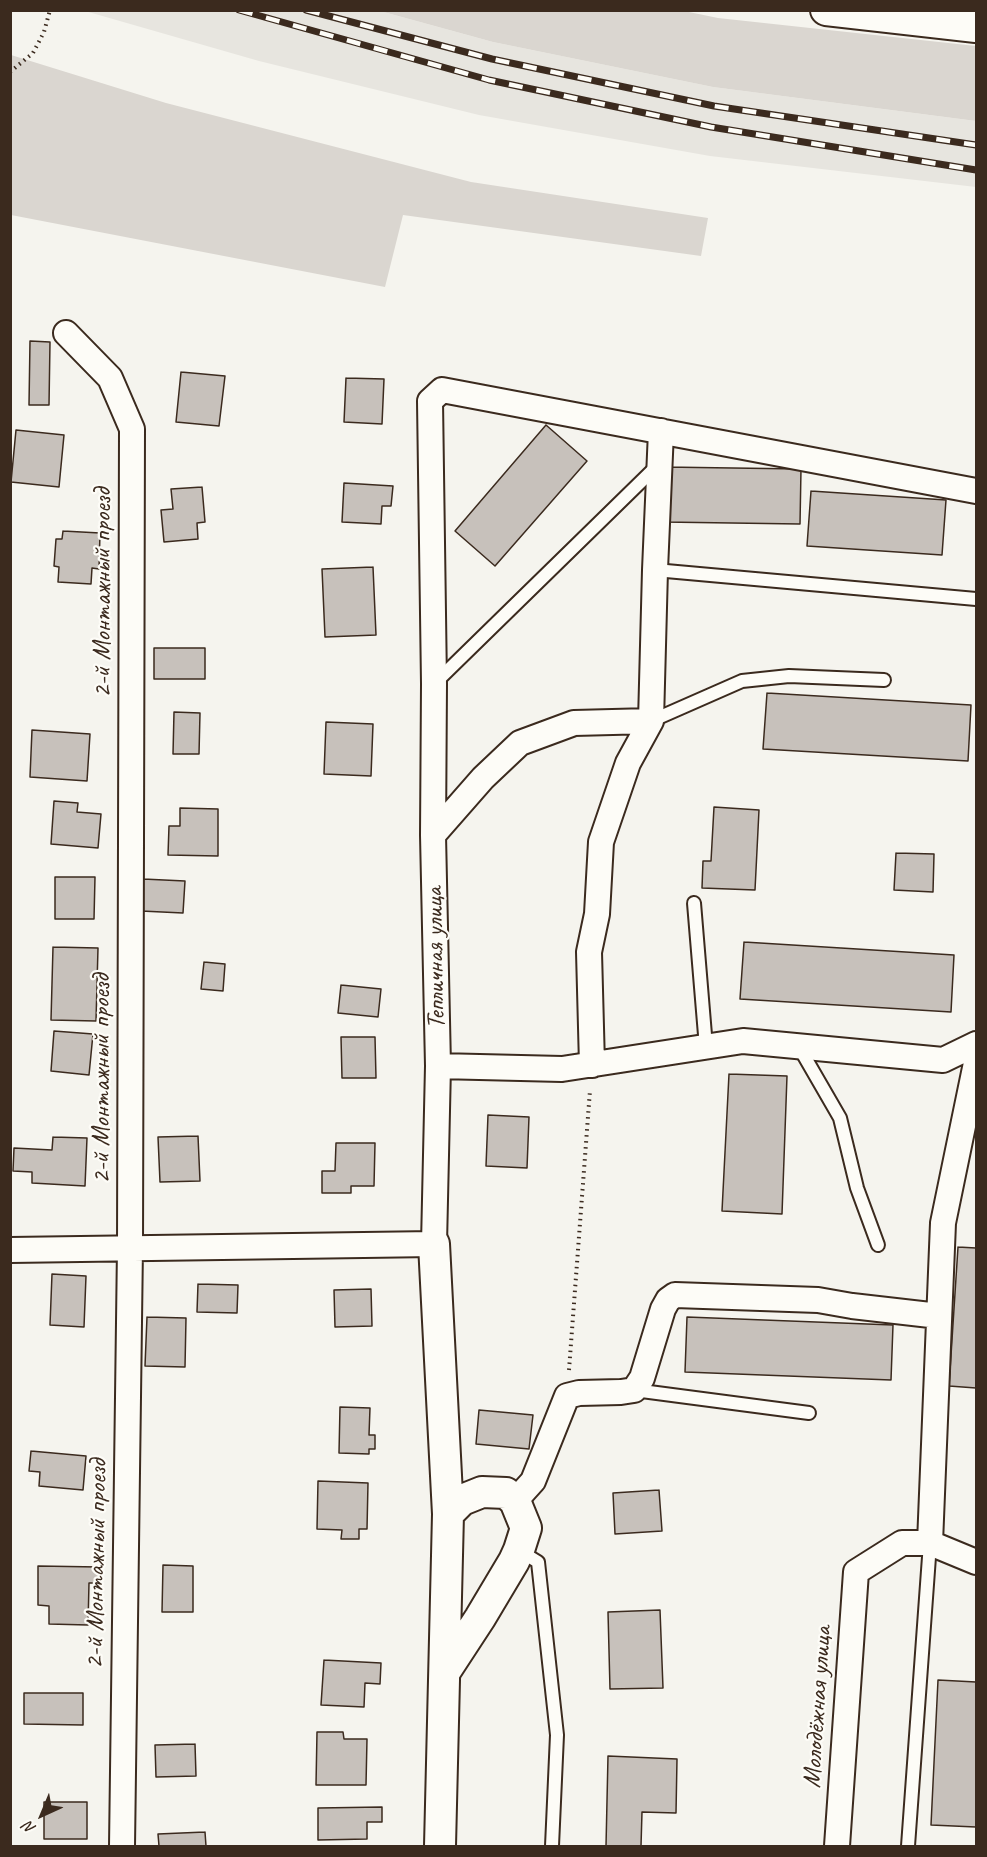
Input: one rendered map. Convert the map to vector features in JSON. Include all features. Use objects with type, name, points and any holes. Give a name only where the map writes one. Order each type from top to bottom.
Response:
[{"type":"street","points":[[826,10],[976,27]]},
{"type":"street","name":"2-й Монтажный проезд","points":[[66,333],[110,378],[132,429],[129,1247],[122,1846]]},
{"type":"street","name":"Тепличная улица","points":[[440,1846],[448,1514],[434,1244],[438,1066],[433,835],[434,684],[430,401],[442,390],[661,431]]},
{"type":"street","points":[[592,1065],[590,952],[597,914],[601,842],[628,763],[651,721],[661,431],[976,490]]},
{"type":"street","points":[[433,835],[483,778],[520,743],[574,723],[651,721]]},
{"type":"street","points":[[438,1066],[562,1070],[743,1041],[943,1060],[976,1044]]},
{"type":"street","points":[[976,1063],[943,1222],[930,1543],[976,1562]]},
{"type":"street","points":[[10,1250],[434,1244]]},
{"type":"street","points":[[515,1501],[533,1481],[567,1396],[579,1393],[634,1390],[642,1378],[663,1309],[668,1300],[675,1295],[818,1300],[939,1316]]},
{"type":"street","points":[[446,1670],[514,1561],[526,1528],[515,1501],[506,1493],[482,1492],[462,1500],[448,1514]]},
{"type":"street","name":"Молодёжная улица","points":[[837,1846],[856,1572],[902,1543],[930,1543]]},
{"type":"lane","points":[[434,684],[660,464]]},
{"type":"lane","points":[[655,570],[976,599]]},
{"type":"lane","points":[[651,721],[742,681],[789,676],[884,680]]},
{"type":"lane","points":[[694,903],[706,1047]]},
{"type":"lane","points":[[798,1046],[840,1118],[857,1188],[878,1245]]},
{"type":"lane","points":[[634,1390],[809,1413]]},
{"type":"lane","points":[[908,1846],[930,1543]]},
{"type":"lane","points":[[519,1550],[538,1562],[557,1735],[552,1846]]},
{"type":"path","points":[[10,72],[33,53],[44,32],[50,10]]},
{"type":"path","points":[[567,1396],[592,1065]]},
{"type":"shaded area","points":[[85,11],[380,11],[493,42],[713,87],[976,121],[976,187],[710,156],[479,115],[259,61]]},
{"type":"shaded area","points":[[380,11],[684,11],[718,18],[976,46],[976,121],[713,87],[493,42]]},
{"type":"shaded area","points":[[11,55],[166,103],[471,182],[708,218],[701,256],[403,215],[385,287],[11,215]]},
{"type":"building","points":[[30,341],[50,342],[49,405],[29,405]]},
{"type":"building","points":[[181,372],[225,376],[219,426],[176,422]]},
{"type":"building","points":[[346,378],[384,379],[382,424],[344,422]]},
{"type":"building","points":[[546,425],[587,461],[495,566],[455,531]]},
{"type":"building","points":[[16,430],[64,435],[59,487],[11,482]]},
{"type":"building","points":[[664,467],[801,469],[800,524],[663,522]]},
{"type":"building","points":[[344,483],[393,486],[391,506],[382,506],[381,524],[342,522]]},
{"type":"building","points":[[202,487],[205,522],[197,523],[198,539],[164,542],[161,510],[173,509],[171,489]]},
{"type":"building","points":[[811,491],[946,500],[942,555],[807,546]]},
{"type":"building","points":[[63,531],[100,533],[99,569],[92,568],[91,584],[58,582],[59,567],[54,566],[56,539],[62,539]]},
{"type":"building","points":[[373,567],[376,635],[325,637],[322,569]]},
{"type":"building","points":[[154,648],[205,648],[205,679],[154,679]]},
{"type":"building","points":[[767,693],[971,705],[968,761],[763,749]]},
{"type":"building","points":[[174,712],[200,713],[199,754],[173,754]]},
{"type":"building","points":[[326,722],[373,724],[371,776],[324,774]]},
{"type":"building","points":[[32,730],[90,734],[87,781],[30,777]]},
{"type":"building","points":[[54,801],[78,803],[77,812],[101,814],[98,848],[51,844]]},
{"type":"building","points":[[714,807],[759,810],[755,890],[702,888],[703,861],[711,861]]},
{"type":"building","points":[[180,808],[218,809],[218,856],[168,855],[169,826],[180,826]]},
{"type":"building","points":[[896,853],[934,854],[933,892],[894,890]]},
{"type":"building","points":[[55,877],[95,877],[94,919],[55,919]]},
{"type":"building","points":[[143,879],[185,881],[183,913],[141,911]]},
{"type":"building","points":[[744,942],[954,955],[951,1012],[740,999]]},
{"type":"building","points":[[53,947],[98,948],[96,1021],[51,1020]]},
{"type":"building","points":[[204,962],[225,964],[223,991],[201,989]]},
{"type":"building","points":[[341,985],[381,989],[378,1017],[338,1013]]},
{"type":"building","points":[[54,1031],[93,1034],[89,1075],[51,1071]]},
{"type":"building","points":[[341,1037],[375,1037],[376,1078],[342,1078]]},
{"type":"building","points":[[729,1074],[787,1076],[782,1214],[722,1211]]},
{"type":"building","points":[[488,1115],[529,1117],[527,1168],[486,1166]]},
{"type":"building","points":[[198,1136],[200,1181],[160,1182],[158,1137]]},
{"type":"building","points":[[53,1137],[87,1138],[85,1186],[32,1183],[32,1172],[13,1171],[14,1148],[52,1150]]},
{"type":"building","points":[[336,1143],[375,1143],[374,1186],[351,1186],[351,1193],[322,1193],[322,1171],[335,1171]]},
{"type":"building","points":[[958,1247],[976,1248],[976,1388],[949,1386]]},
{"type":"building","points":[[52,1274],[86,1276],[84,1327],[50,1325]]},
{"type":"building","points":[[198,1284],[238,1285],[237,1313],[197,1312]]},
{"type":"building","points":[[371,1289],[372,1326],[335,1327],[334,1290]]},
{"type":"building","points":[[147,1317],[186,1318],[185,1367],[145,1366]]},
{"type":"building","points":[[687,1317],[893,1325],[891,1380],[685,1372]]},
{"type":"building","points":[[340,1407],[370,1408],[369,1435],[375,1435],[375,1449],[369,1449],[369,1454],[339,1453]]},
{"type":"building","points":[[479,1410],[533,1415],[529,1449],[476,1444]]},
{"type":"building","points":[[31,1451],[86,1456],[83,1490],[39,1486],[40,1472],[29,1471]]},
{"type":"building","points":[[318,1481],[368,1483],[367,1529],[359,1529],[359,1539],[341,1539],[342,1530],[317,1529]]},
{"type":"building","points":[[659,1490],[662,1531],[615,1534],[613,1493]]},
{"type":"building","points":[[163,1565],[193,1566],[193,1612],[162,1612]]},
{"type":"building","points":[[38,1566],[99,1567],[98,1583],[89,1583],[88,1625],[49,1624],[49,1606],[38,1605]]},
{"type":"building","points":[[660,1610],[663,1688],[610,1689],[608,1612]]},
{"type":"building","points":[[324,1660],[381,1663],[380,1684],[365,1683],[364,1707],[321,1705]]},
{"type":"building","points":[[938,1680],[976,1682],[976,1827],[931,1825]]},
{"type":"building","points":[[24,1693],[83,1693],[83,1725],[24,1724]]},
{"type":"building","points":[[317,1732],[343,1732],[344,1739],[367,1739],[366,1785],[316,1785]]},
{"type":"building","points":[[195,1744],[196,1776],[156,1777],[155,1745]]},
{"type":"building","points":[[608,1756],[677,1759],[676,1813],[642,1812],[641,1846],[606,1846]]},
{"type":"building","points":[[44,1802],[87,1802],[87,1839],[44,1839]]},
{"type":"building","points":[[382,1807],[382,1822],[367,1822],[367,1839],[318,1840],[318,1808]]},
{"type":"building","points":[[205,1832],[206,1846],[159,1846],[158,1834]]},
{"type":"railway","points":[[239,10],[489,80],[711,127],[976,170]]},
{"type":"railway","points":[[306,10],[492,59],[714,106],[976,145]]}]
